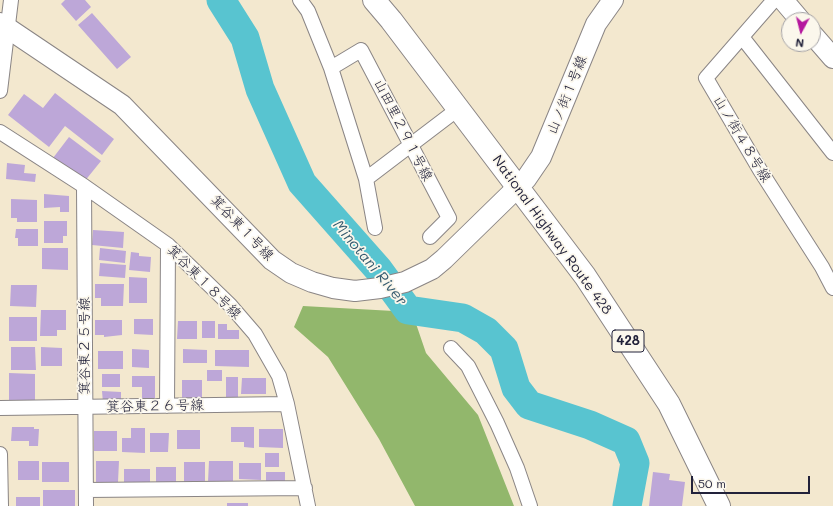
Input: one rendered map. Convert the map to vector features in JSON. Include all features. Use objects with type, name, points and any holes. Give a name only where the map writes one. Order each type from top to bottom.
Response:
[{"type":"highway","name":"National Highway Route 428","points":[[374,0],[584,276],[669,404],[719,506]]},
{"type":"street","points":[[0,91],[4,25],[10,0]]},
{"type":"street","points":[[300,0],[308,11],[331,68],[366,178],[375,228]]},
{"type":"street","name":"山ノ街１号線","points":[[517,187],[534,169],[541,157],[596,24],[613,0]]},
{"type":"street","name":"山ノ街４８号線","points":[[774,0],[706,78],[760,170],[822,267],[833,288]]},
{"type":"street","points":[[783,0],[793,12]]},
{"type":"street","name":"箕谷東１号線","points":[[4,25],[122,105],[272,260],[291,272],[312,282],[333,288],[355,291],[380,288],[404,282],[418,276],[444,259],[517,187]]},
{"type":"street","points":[[742,36],[833,153]]},
{"type":"street","points":[[821,44],[833,58]]},
{"type":"street","name":"山田里２９１号線","points":[[331,68],[361,50],[449,218],[430,237]]},
{"type":"street","points":[[366,178],[458,109]]},
{"type":"street","name":"箕谷東１８号線","points":[[0,132],[84,186],[168,245],[230,305],[255,334],[279,376],[287,404],[308,506]]},
{"type":"street","name":"箕谷東２５号線","points":[[84,186],[86,506]]},
{"type":"street","points":[[167,406],[168,245]]},
{"type":"street","points":[[450,348],[468,366],[497,423],[517,468],[530,506]]},
{"type":"street","name":"箕谷東２６号線","points":[[0,408],[287,404]]},
{"type":"street","points":[[0,454],[1,506]]},
{"type":"street","points":[[86,490],[305,488]]},
{"type":"green space","points":[[303,306],[412,312],[426,353],[478,415],[514,506],[415,506],[379,439],[328,357],[294,327]]},
{"type":"building","points":[[65,0],[85,0],[91,7],[76,21],[61,4]]},
{"type":"building","points":[[92,13],[131,57],[117,69],[78,25]]},
{"type":"building","points":[[55,93],[114,139],[102,155],[65,126],[49,147],[8,115],[24,94],[43,108]]},
{"type":"building","points":[[69,137],[101,161],[84,182],[53,158]]},
{"type":"building","points":[[7,163],[25,165],[24,173],[36,174],[35,182],[6,179]]},
{"type":"building","points":[[44,194],[69,196],[69,212],[60,212],[60,207],[44,208]]},
{"type":"building","points":[[11,199],[37,200],[37,222],[17,222],[17,218],[11,218]]},
{"type":"building","points":[[44,221],[67,221],[67,236],[63,236],[63,243],[44,243]]},
{"type":"building","points":[[16,229],[38,229],[38,246],[18,246],[18,238],[15,238]]},
{"type":"building","points":[[93,230],[124,232],[123,248],[92,245]]},
{"type":"building","points":[[42,248],[68,248],[68,270],[42,269]]},
{"type":"building","points":[[100,248],[126,251],[125,263],[99,260]]},
{"type":"building","points":[[131,252],[139,253],[139,256],[151,257],[150,272],[129,270]]},
{"type":"building","points":[[100,263],[126,265],[125,278],[99,276]]},
{"type":"building","points":[[129,277],[147,278],[147,303],[129,303]]},
{"type":"building","points":[[95,284],[124,284],[123,306],[101,306],[101,298],[95,298]]},
{"type":"building","points":[[11,285],[37,285],[36,307],[10,306]]},
{"type":"building","points":[[41,310],[66,310],[66,330],[57,330],[57,336],[40,336]]},
{"type":"building","points":[[9,317],[37,317],[37,341],[9,341]]},
{"type":"building","points":[[134,319],[153,319],[153,335],[134,334]]},
{"type":"building","points":[[95,320],[122,320],[122,335],[104,337],[104,335],[95,335]]},
{"type":"building","points":[[178,321],[197,321],[197,339],[177,339]]},
{"type":"building","points":[[202,321],[215,321],[215,338],[202,338]]},
{"type":"building","points":[[218,324],[227,324],[227,330],[239,330],[239,339],[218,339]]},
{"type":"building","points":[[11,347],[35,347],[36,370],[11,370]]},
{"type":"building","points":[[41,347],[62,348],[62,366],[41,366]]},
{"type":"building","points":[[132,349],[149,350],[149,368],[132,367]]},
{"type":"building","points":[[183,349],[207,350],[207,363],[183,363]]},
{"type":"building","points":[[215,350],[249,350],[249,367],[215,366]]},
{"type":"building","points":[[98,351],[123,351],[123,369],[98,369]]},
{"type":"building","points":[[207,370],[222,370],[222,381],[207,381]]},
{"type":"building","points":[[9,373],[35,374],[35,400],[9,400]]},
{"type":"building","points":[[102,374],[120,374],[120,387],[102,387]]},
{"type":"building","points":[[132,376],[155,376],[155,400],[142,400],[142,387],[132,387]]},
{"type":"building","points":[[226,377],[238,377],[238,397],[226,398]]},
{"type":"building","points":[[242,378],[266,378],[266,394],[241,394]]},
{"type":"building","points":[[182,380],[202,380],[202,401],[182,401]]},
{"type":"building","points":[[102,391],[121,392],[121,404],[103,403]]},
{"type":"building","points":[[12,427],[34,427],[34,429],[39,429],[38,446],[29,446],[29,441],[11,441]]},
{"type":"building","points":[[231,427],[254,427],[254,448],[244,447],[244,442],[231,442]]},
{"type":"building","points":[[131,428],[145,428],[145,453],[122,452],[122,438],[131,438]]},
{"type":"building","points":[[259,429],[283,429],[283,448],[259,447]]},
{"type":"building","points":[[177,430],[200,430],[200,449],[177,449]]},
{"type":"building","points":[[94,431],[117,431],[117,451],[94,451]]},
{"type":"building","points":[[150,433],[169,433],[168,452],[150,452]]},
{"type":"building","points":[[265,453],[279,453],[279,467],[265,467]]},
{"type":"building","points":[[18,461],[39,461],[39,480],[18,480]]},
{"type":"building","points":[[96,461],[119,461],[118,482],[96,482]]},
{"type":"building","points":[[209,461],[233,461],[233,482],[208,482]]},
{"type":"building","points":[[42,462],[69,462],[69,482],[42,482]]},
{"type":"building","points":[[184,462],[205,462],[205,485],[184,485]]},
{"type":"building","points":[[239,463],[261,463],[261,480],[239,479]]},
{"type":"building","points":[[156,467],[176,467],[176,486],[156,486]]},
{"type":"building","points":[[124,469],[150,469],[150,485],[124,485]]},
{"type":"building","points":[[266,472],[285,472],[285,485],[266,484]]},
{"type":"building","points":[[653,472],[670,474],[669,480],[685,482],[682,506],[649,506]]},
{"type":"building","points":[[43,490],[75,490],[75,506],[43,506]]},
{"type":"building","points":[[16,497],[40,497],[40,506],[16,506]]},
{"type":"building","points":[[227,503],[248,503],[248,506],[227,506]]},
{"type":"waterway","name":"Minotani River","points":[[221,0],[245,38],[260,89],[302,183],[378,269],[408,310],[463,318],[486,331],[504,349],[516,388],[529,405],[590,425],[626,441],[635,463],[627,506]]}]
